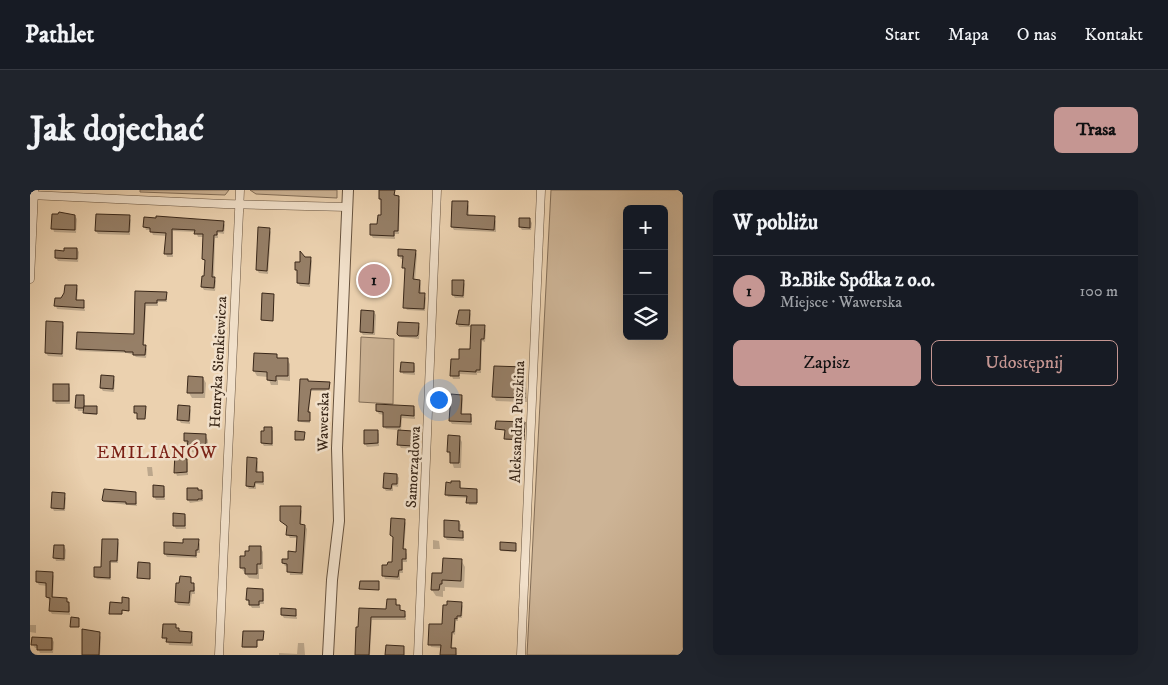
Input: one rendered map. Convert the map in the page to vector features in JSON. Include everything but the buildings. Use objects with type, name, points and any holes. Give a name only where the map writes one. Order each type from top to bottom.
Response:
[{"type":"street","name":"Henryka Sienkiewicza","points":[[219,655],[240,190]]},
{"type":"street","name":"Wawerska","points":[[328,655],[332,580],[339,521],[337,448],[348,190]]},
{"type":"street","name":"Samorządowa","points":[[418,655],[437,190]]},
{"type":"street","name":"Aleksandra Puszkina","points":[[521,655],[542,190]]},
{"type":"street","points":[[30,278],[32,193],[239,204],[347,207]]},
{"type":"shaded area","points":[[140,190],[229,190],[225,195],[140,192]]},
{"type":"shaded area","points":[[250,190],[337,190],[337,198],[256,194]]},
{"type":"shaded area","points":[[551,190],[683,190],[683,655],[527,655]]},
{"type":"shaded area","points":[[361,337],[394,339],[393,404],[359,402]]},
{"type":"place","name":"B2Bike Spółka z o.o.","points":[[374,280]]},
{"type":"district","name":"EMILIANÓW","points":[[157,452]]}]
